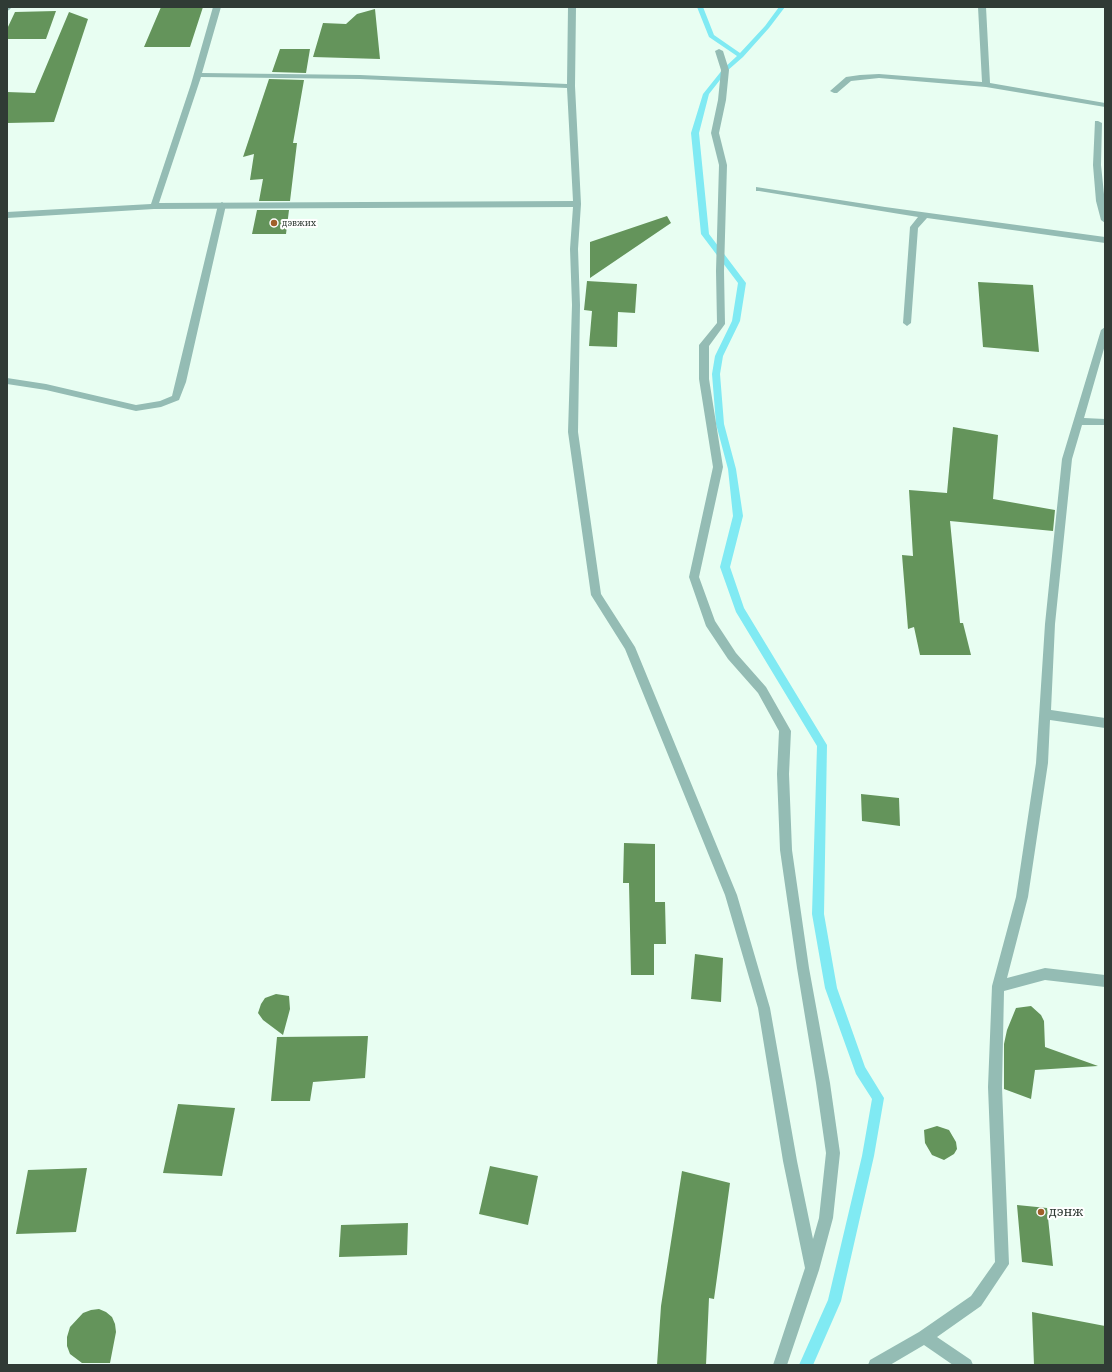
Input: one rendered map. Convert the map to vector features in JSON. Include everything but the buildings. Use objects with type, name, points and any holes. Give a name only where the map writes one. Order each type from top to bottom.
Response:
[{"type":"street","points":[[154,206],[218,7]]},
{"type":"street","points":[[572,7],[571,86],[577,204],[574,249],[576,304],[573,432],[596,595],[630,647],[730,895],[764,1008],[790,1161],[812,1270]]},
{"type":"street","points":[[982,7],[986,85]]},
{"type":"street","points":[[719,51],[725,70],[722,100],[714,133],[723,165],[721,199],[721,324],[704,345],[704,379],[718,467],[694,577],[710,623],[732,656],[762,690],[785,731],[783,774],[786,850],[803,968],[823,1083],[833,1153],[826,1218],[812,1270],[780,1365]]},
{"type":"street","points":[[197,75],[360,77],[571,86]]},
{"type":"street","points":[[834,91],[849,80],[860,77],[879,76],[986,85],[1105,105]]},
{"type":"street","points":[[1098,123],[1097,165],[1100,201],[1105,220]]},
{"type":"street","points":[[759,189],[925,215],[1105,240]]},
{"type":"street","points":[[7,215],[154,206],[577,204]]},
{"type":"street","points":[[7,381],[46,387],[136,408],[161,404],[176,398],[222,205]]},
{"type":"street","points":[[907,322],[914,227],[925,215]]},
{"type":"street","points":[[875,1365],[924,1337],[976,1301],[1002,1264],[995,1087],[998,986],[1022,897],[1042,763],[1050,624],[1067,459],[1105,330]]},
{"type":"street","points":[[1078,421],[1105,422]]},
{"type":"street","points":[[1045,714],[1105,723]]},
{"type":"street","points":[[998,986],[1045,974],[1105,981]]},
{"type":"street","points":[[924,1337],[966,1365]]},
{"type":"waterway","points":[[700,7],[711,36],[741,56]]},
{"type":"waterway","points":[[741,56],[767,27],[782,7]]},
{"type":"waterway","points":[[741,56],[725,70],[706,94],[695,133],[705,234],[742,283],[736,321],[719,356],[716,374],[720,424],[732,469],[738,516],[725,567],[739,609],[822,745],[818,914],[831,988],[860,1070],[878,1098],[868,1156],[834,1301],[806,1365]]},
{"type":"place","name":"дэвжих","points":[[274,223]]},
{"type":"place","name":"дэнж","points":[[1041,1212]]}]
